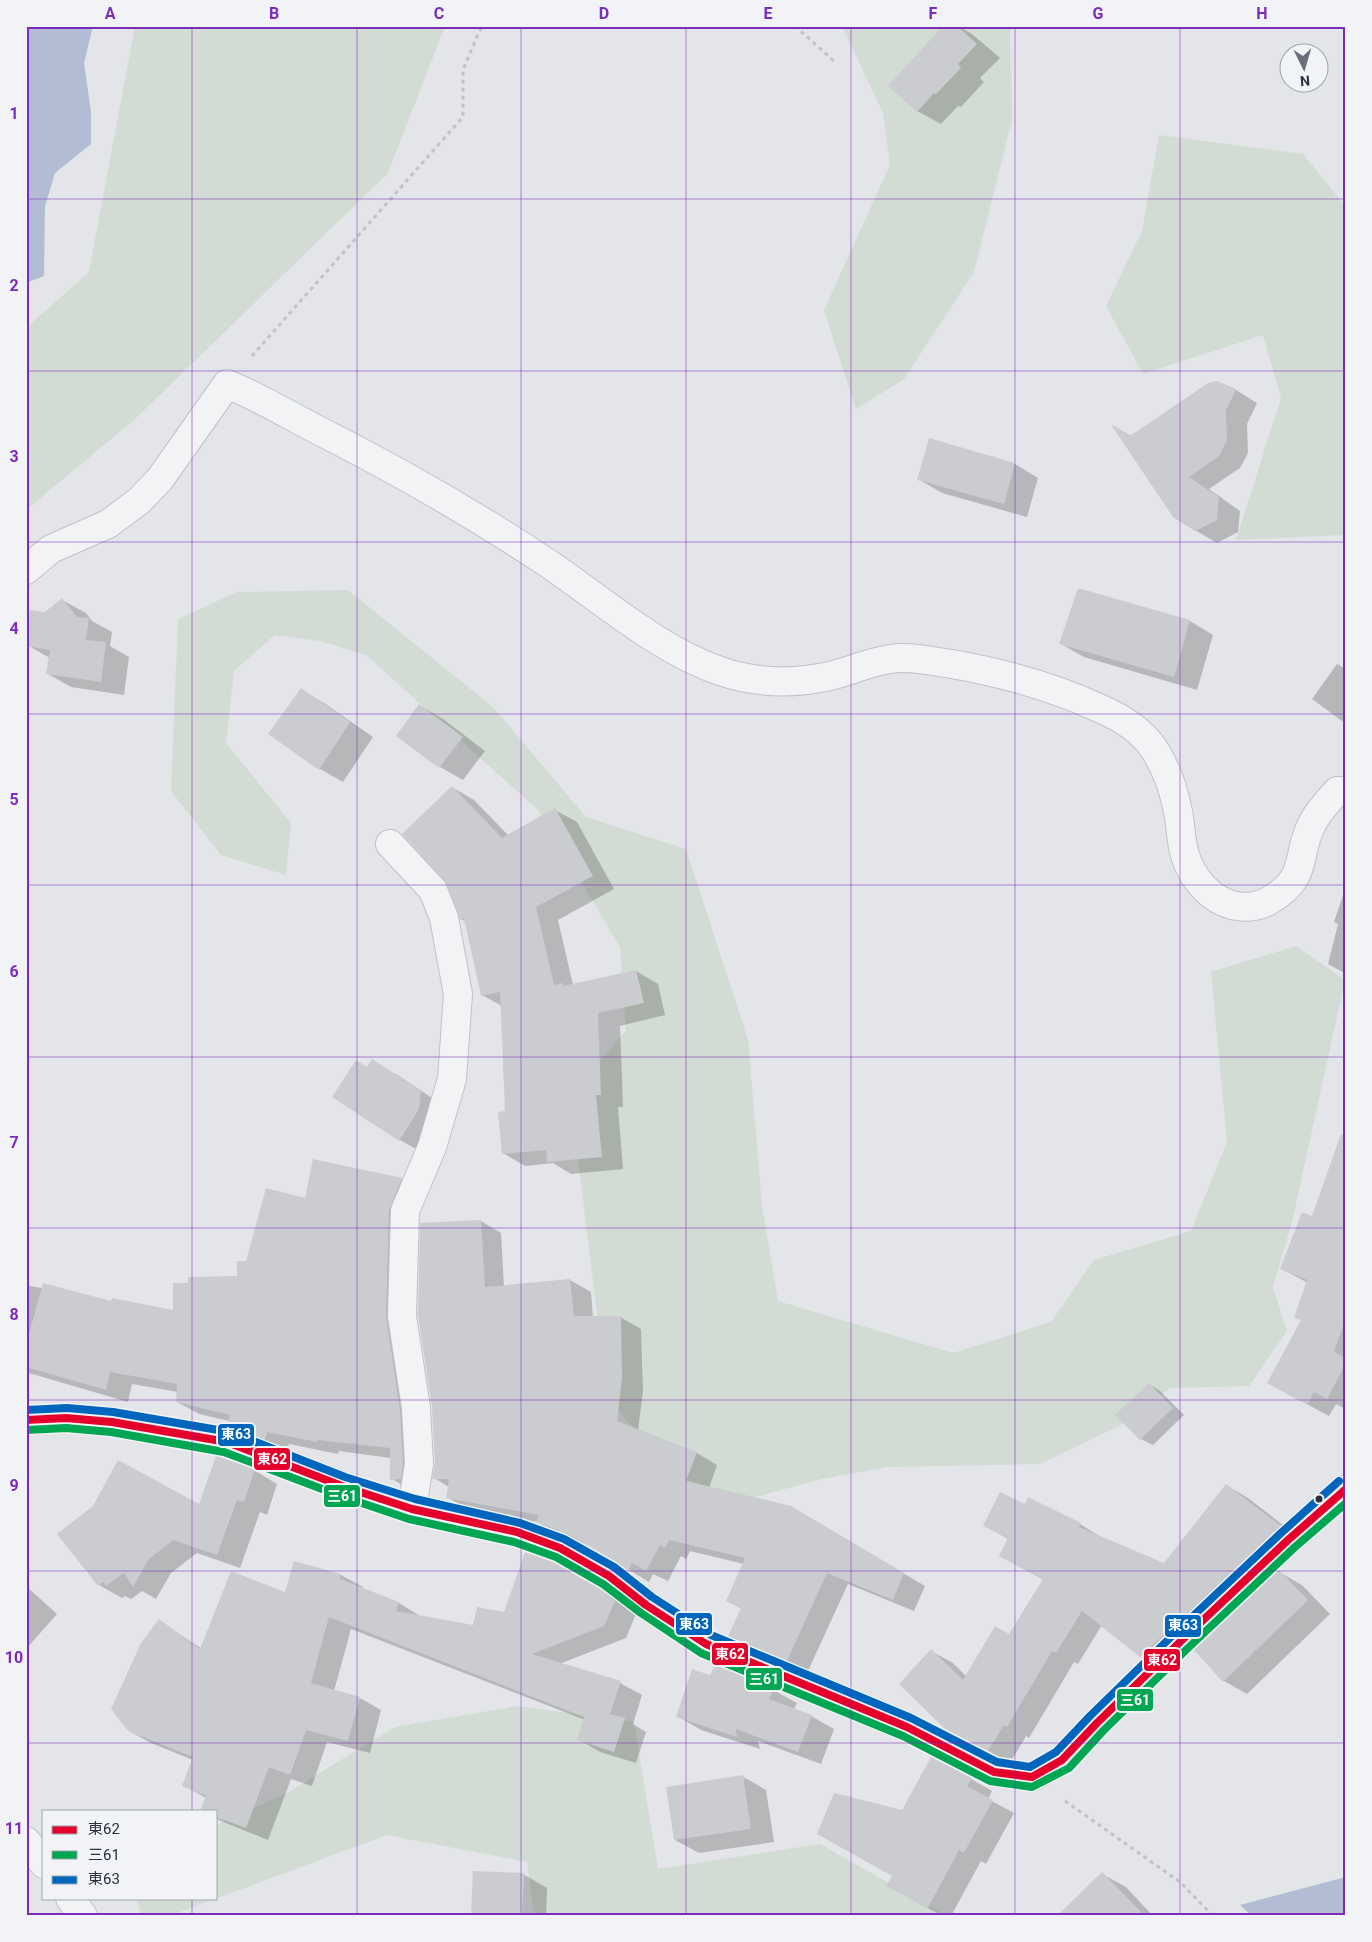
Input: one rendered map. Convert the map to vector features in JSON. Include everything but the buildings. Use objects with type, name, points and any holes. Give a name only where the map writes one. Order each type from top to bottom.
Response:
[{"type":"street","points":[[26,570],[51,549],[73,541],[108,524],[139,501],[160,479],[227,384],[251,393],[356,449],[460,508],[547,563],[681,654],[722,672],[760,681],[797,681],[829,676],[887,659],[913,658],[1019,678],[1066,693],[1112,713],[1137,729],[1153,747],[1164,769],[1178,807],[1188,863],[1192,872],[1207,891],[1219,900],[1239,907],[1262,905],[1284,892],[1297,875],[1310,828],[1320,810],[1337,791],[1346,791]]},
{"type":"street","points":[[390,844],[433,890],[444,918],[458,994],[452,1080],[432,1147],[405,1211],[402,1316],[416,1408],[419,1464],[412,1509]]},
{"type":"street","points":[[26,1420],[66,1418],[112,1422],[227,1442],[342,1486],[412,1509],[517,1532],[560,1548],[609,1576],[646,1605],[706,1644],[907,1727],[994,1772],[1032,1777],[1062,1760],[1097,1723],[1181,1642],[1288,1540],[1346,1489]]},
{"type":"street","points":[[26,1841],[42,1861]]},
{"type":"street","points":[[71,1900],[83,1916]]},
{"type":"path","points":[[227,384],[463,116],[463,70],[483,26]]},
{"type":"path","points":[[795,26],[835,62]]},
{"type":"path","points":[[1032,1777],[1180,1882],[1213,1916]]},
{"type":"shaded area","points":[[135,26],[445,26],[388,173],[133,421],[26,510],[26,328],[89,272]]},
{"type":"shaded area","points":[[842,26],[1010,26],[1012,120],[974,272],[904,379],[856,409],[824,310],[890,165],[883,113]]},
{"type":"shaded area","points":[[1159,135],[1303,154],[1346,207],[1346,530],[1342,535],[1236,540],[1281,398],[1263,335],[1143,374],[1106,306],[1142,231]]},
{"type":"shaded area","points":[[348,590],[494,708],[586,817],[686,849],[748,1040],[762,1206],[778,1301],[953,1353],[1051,1322],[1094,1260],[1191,1231],[1227,1142],[1211,972],[1296,946],[1345,980],[1292,1222],[1273,1287],[1287,1331],[1249,1386],[1170,1388],[1123,1424],[1040,1464],[887,1467],[817,1480],[743,1501],[668,1473],[607,1395],[570,1094],[626,1031],[620,947],[539,811],[366,655],[320,641],[275,635],[234,671],[226,743],[291,823],[286,875],[221,855],[171,791],[178,619],[237,592]]},
{"type":"shaded area","points":[[517,1706],[634,1722],[658,1869],[820,1844],[947,1916],[534,1916],[527,1862],[387,1835],[218,1898],[218,1824],[287,1793],[395,1727]]},
{"type":"shaded area","points":[[137,1900],[212,1900],[169,1916],[141,1916]]},
{"type":"water","points":[[26,26],[93,26],[84,63],[91,112],[91,144],[55,173],[45,206],[44,276],[26,283]]},
{"type":"water","points":[[1346,1877],[1346,1916],[1252,1916],[1240,1905]]},
{"type":"transit line","name":"東63","points":[[26,1410],[67,1408],[113,1412],[230,1432],[345,1477],[415,1499],[520,1523],[564,1539],[614,1567],[652,1597],[711,1635],[911,1718],[997,1762],[1030,1767],[1056,1752],[1174,1634],[1339,1481]]},
{"type":"transit line","name":"東62","points":[[26,1420],[66,1418],[112,1422],[227,1442],[342,1486],[412,1509],[517,1532],[560,1548],[609,1576],[646,1605],[706,1644],[907,1727],[994,1772],[1032,1777],[1062,1760],[1181,1641],[1288,1540],[1346,1489]]},
{"type":"transit line","name":"三61","points":[[26,1430],[66,1428],[111,1432],[224,1452],[338,1495],[409,1519],[514,1542],[556,1557],[603,1584],[641,1613],[701,1653],[903,1736],[990,1781],[1032,1787],[1069,1768],[1104,1730],[1188,1648],[1295,1547],[1346,1503]]}]
